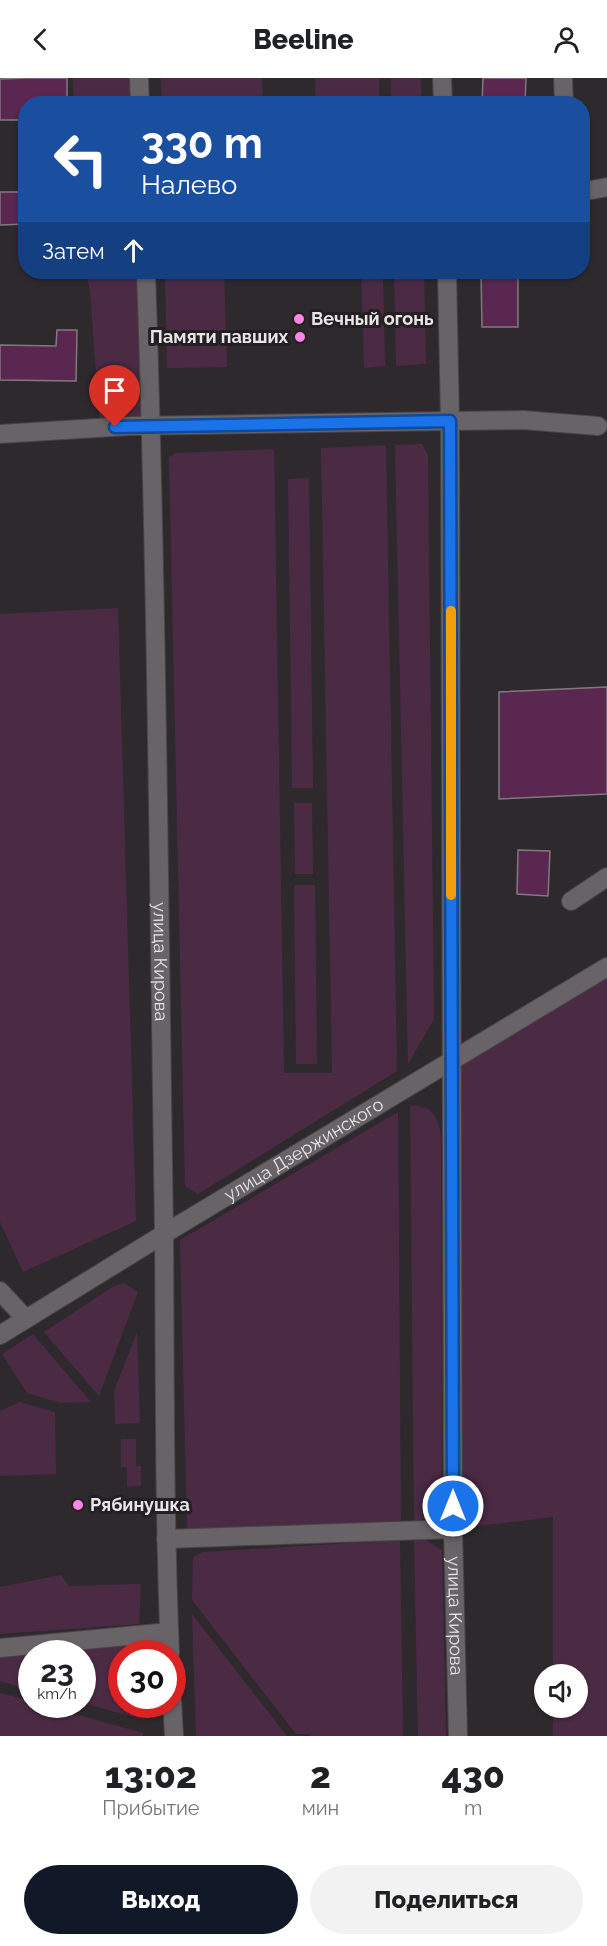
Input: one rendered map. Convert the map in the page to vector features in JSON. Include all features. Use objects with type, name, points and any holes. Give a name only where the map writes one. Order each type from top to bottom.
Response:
[{"type":"street","points":[[139,78],[140,96]]},
{"type":"street","points":[[442,78],[443,96]]},
{"type":"street","points":[[563,78],[564,96]]},
{"type":"street","points":[[590,190],[607,187]]},
{"type":"street","name":"улица Кирова","points":[[146,279],[151,426],[164,1234],[165,1539],[169,1640]]},
{"type":"street","name":"улица Кирова","points":[[447,279],[450,421],[453,1529],[458,1736]]},
{"type":"street","points":[[0,434],[151,426],[523,420],[598,426]]},
{"type":"street","points":[[572,901],[607,877]]},
{"type":"street","name":"улица Дзержинского","points":[[0,1335],[607,967]]},
{"type":"street","points":[[0,1291],[26,1319]]},
{"type":"street","points":[[165,1539],[453,1529]]},
{"type":"street","points":[[0,1648],[169,1632]]},
{"type":"street","points":[[173,1718],[174,1736]]},
{"type":"shaded area","points":[[73,78],[139,78],[140,96],[74,96]]},
{"type":"shaded area","points":[[161,78],[262,78],[263,96],[162,96]]},
{"type":"shaded area","points":[[315,78],[379,78],[379,96],[316,96]]},
{"type":"shaded area","points":[[391,78],[421,78],[422,96],[391,96]]},
{"type":"shaded area","points":[[87,279],[146,279],[151,426],[100,427]]},
{"type":"shaded area","points":[[165,279],[224,279],[227,367],[167,368]]},
{"type":"shaded area","points":[[361,279],[383,279],[385,366],[364,368]]},
{"type":"shaded area","points":[[394,279],[424,279],[426,364],[396,366]]},
{"type":"shaded area","points":[[422,444],[428,456],[434,1019],[408,1064],[395,445]]},
{"type":"shaded area","points":[[386,445],[397,1071],[198,1194],[185,1186],[169,458],[175,453],[274,449],[284,1073],[332,1073],[321,448]]},
{"type":"shaded area","points":[[309,478],[313,788],[292,788],[288,479]]},
{"type":"shaded area","points":[[118,608],[136,1221],[23,1272],[0,1222],[0,614]]},
{"type":"shaded area","points":[[294,803],[312,803],[313,874],[295,874]]},
{"type":"shaded area","points":[[294,885],[315,885],[317,1064],[296,1064]]},
{"type":"shaded area","points":[[607,967],[607,1736],[553,1736],[553,1718],[588,1718],[588,1664],[553,1664],[553,1517],[453,1529],[452,1062]]},
{"type":"shaded area","points":[[410,1105],[424,1107],[432,1112],[438,1121],[441,1135],[442,1503],[430,1518],[414,1521]]},
{"type":"shaded area","points":[[398,1112],[401,1523],[187,1529],[180,1240]]},
{"type":"shaded area","points":[[124,1283],[138,1292],[99,1396],[44,1332],[114,1286]]},
{"type":"shaded area","points":[[137,1332],[140,1423],[115,1424],[114,1391]]},
{"type":"shaded area","points":[[33,1334],[91,1402],[60,1403],[27,1393],[2,1354]]},
{"type":"shaded area","points":[[19,1402],[55,1412],[56,1474],[0,1476],[0,1411]]},
{"type":"shaded area","points":[[121,1439],[136,1439],[136,1466],[141,1466],[141,1486],[127,1487],[127,1467],[121,1467]]},
{"type":"shaded area","points":[[400,1540],[403,1736],[296,1734],[192,1600],[193,1557],[203,1552]]},
{"type":"shaded area","points":[[414,1540],[426,1540],[442,1550],[446,1736],[418,1736]]},
{"type":"shaded area","points":[[61,1575],[69,1586],[141,1584],[139,1624],[0,1634],[0,1587]]},
{"type":"shaded area","points":[[192,1614],[287,1736],[196,1736]]},
{"type":"shaded area","points":[[108,1644],[108,1710],[96,1707],[96,1645]]},
{"type":"shaded area","points":[[18,1653],[18,1686],[0,1681],[0,1655]]},
{"type":"shaded area","points":[[0,1693],[18,1698],[18,1718],[90,1718],[143,1733],[143,1736],[0,1736]]},
{"type":"building","points":[[67,78],[67,96],[18,96],[18,120],[0,120],[0,79]]},
{"type":"building","points":[[483,78],[526,78],[525,96],[482,96]]},
{"type":"building","points":[[0,192],[18,192],[18,224],[0,225]]},
{"type":"building","points":[[481,279],[518,279],[518,327],[482,327]]},
{"type":"building","points":[[57,330],[77,330],[76,381],[0,380],[0,345],[56,346]]},
{"type":"building","points":[[607,687],[607,794],[499,799],[499,692]]},
{"type":"building","points":[[518,850],[550,851],[548,896],[517,894]]},
{"type":"slow traffic","points":[[451,611],[451,895]]},
{"type":"place","name":"Вечный огонь","points":[[299,319]]},
{"type":"place","name":"Памяти павших","points":[[300,337]]},
{"type":"place","name":"Рябинушка","points":[[78,1505]]},
{"type":"route","points":[[115,427],[450,421],[453,1506]]}]
